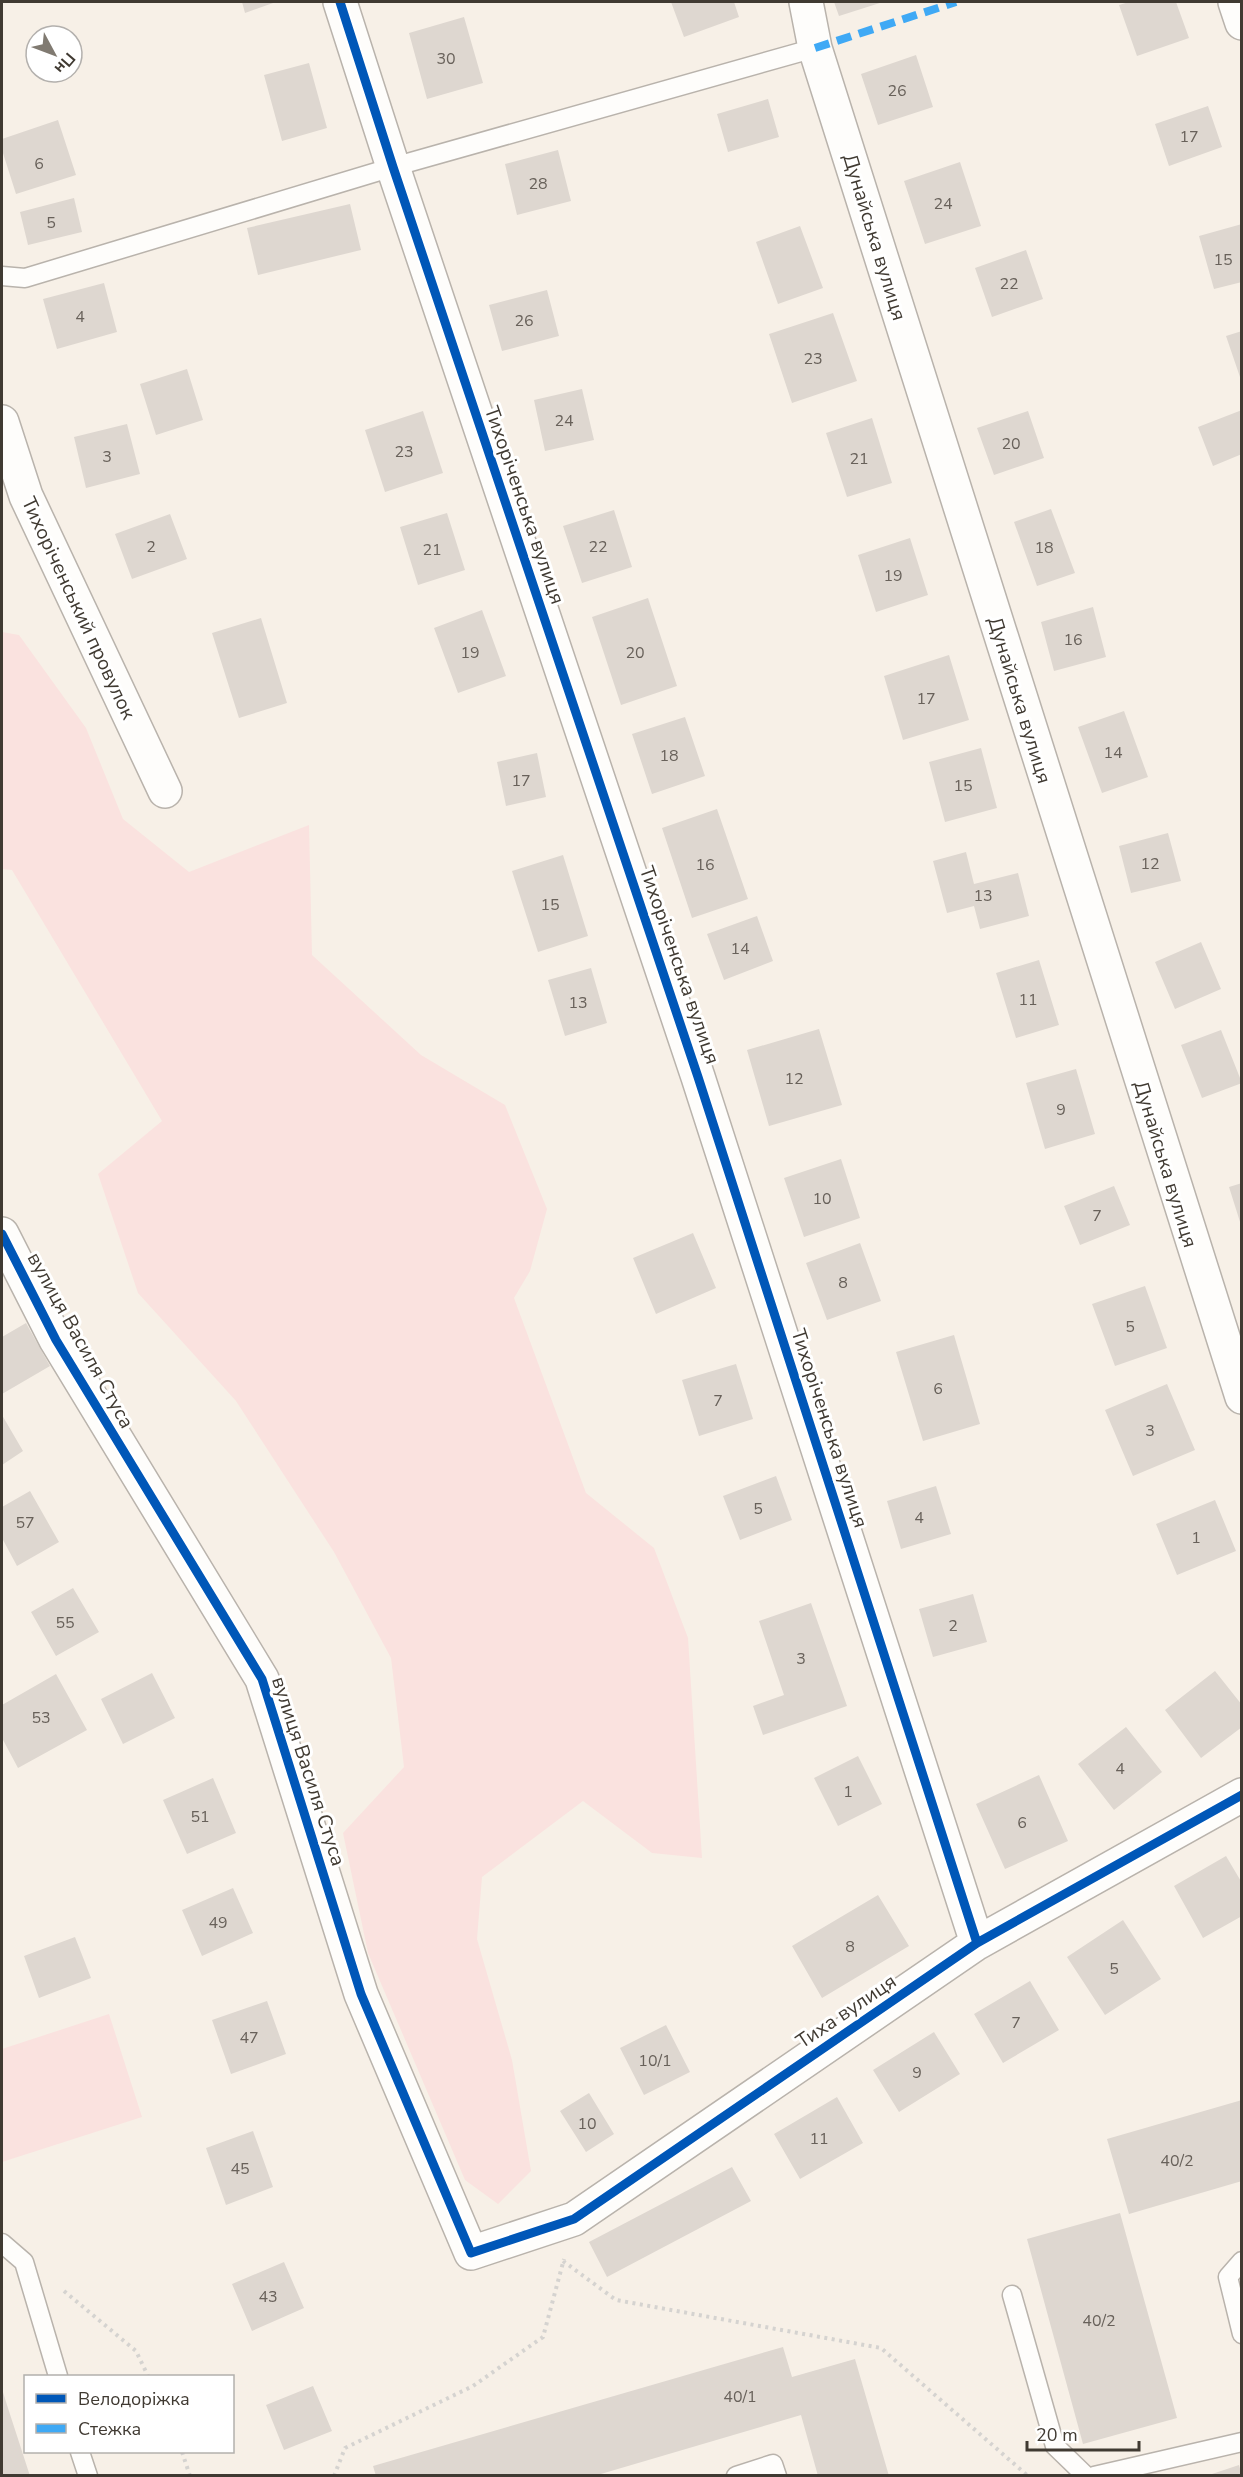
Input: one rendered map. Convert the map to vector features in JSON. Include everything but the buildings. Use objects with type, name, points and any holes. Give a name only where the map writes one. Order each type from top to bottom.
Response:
[{"type":"street","name":"Тихоріченська вулиця","points":[[340,2],[393,167],[698,1077],[977,1943]]},
{"type":"street","name":"Дунайська вулиця","points":[[806,2],[815,48],[1225,1325],[1242,1397]]},
{"type":"street","points":[[1235,2],[1242,23]]},
{"type":"street","name":"Тихоріченський провулок","points":[[2,422],[26,496],[165,791]]},
{"type":"street","name":"вулиця Василя Стуса","points":[[2,1233],[56,1340],[262,1679],[361,1994],[471,2253]]},
{"type":"street","name":"Тиха вулиця","points":[[471,2253],[574,2219],[977,1943],[1242,1795]]},
{"type":"lane","points":[[2,276],[25,278],[393,167],[815,48]]},
{"type":"lane","points":[[2,2243],[24,2262],[58,2375]]},
{"type":"lane","points":[[1242,2261],[1228,2277],[1242,2334]]},
{"type":"lane","points":[[1012,2295],[1055,2446],[1086,2475]]},
{"type":"lane","points":[[1094,2475],[1242,2442]]},
{"type":"lane","points":[[81,2453],[88,2475]]},
{"type":"lane","points":[[736,2475],[773,2464],[777,2475]]},
{"type":"path","points":[[334,2475],[345,2448],[473,2386],[543,2337],[574,2219]]},
{"type":"path","points":[[563,2261],[616,2300],[881,2348],[1028,2475]]},
{"type":"path","points":[[24,2262],[77,2301],[136,2351],[148,2375]]},
{"type":"path","points":[[183,2453],[190,2475]]},
{"type":"shaded area","points":[[2,632],[19,635],[86,728],[123,819],[189,872],[309,825],[312,955],[421,1055],[505,1105],[547,1209],[530,1271],[514,1298],[586,1493],[654,1548],[688,1638],[702,1858],[652,1853],[583,1801],[482,1877],[477,1939],[512,2060],[531,2171],[498,2204],[465,2180],[368,1953],[343,1833],[404,1767],[391,1658],[334,1552],[236,1401],[138,1293],[98,1174],[162,1121],[12,870],[2,869]]},
{"type":"shaded area","points":[[109,2014],[142,2117],[2,2162],[2,2049]]},
{"type":"marked path","points":[[815,48],[956,2]]},
{"type":"cycle path","points":[[340,2],[393,167],[698,1077],[977,1943]]},
{"type":"cycle path","points":[[2,1234],[56,1340],[262,1679],[361,1994],[471,2253],[574,2219],[977,1943],[1242,1795]]}]
